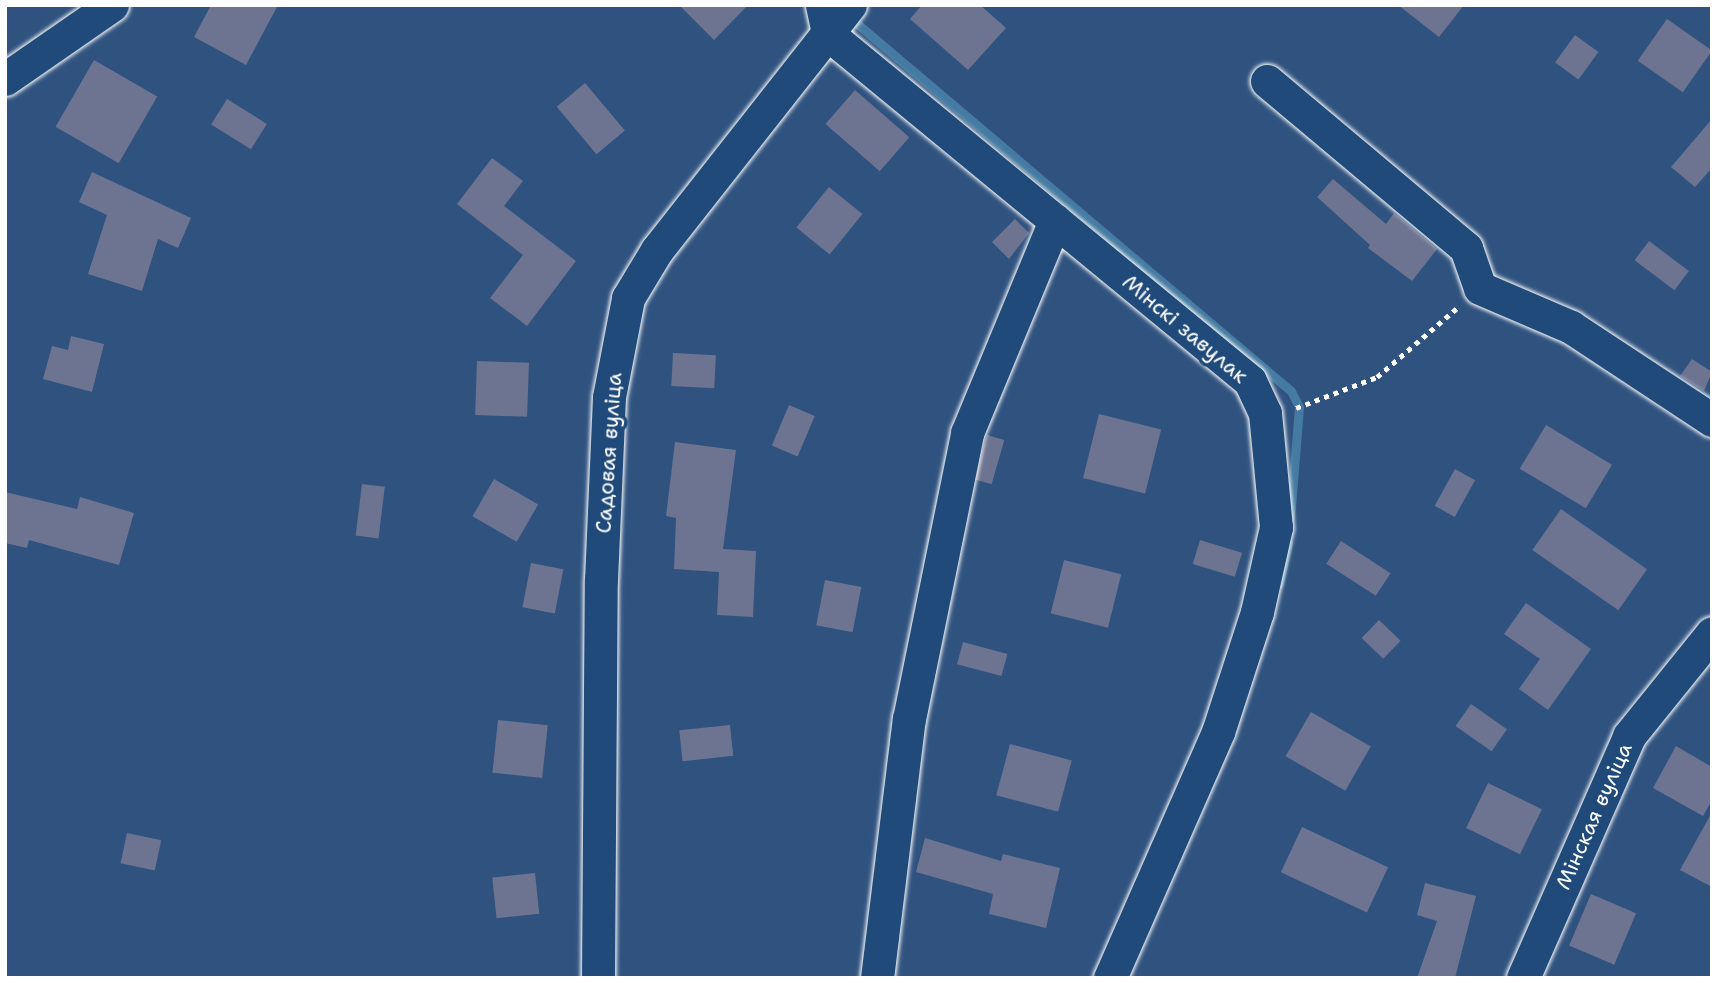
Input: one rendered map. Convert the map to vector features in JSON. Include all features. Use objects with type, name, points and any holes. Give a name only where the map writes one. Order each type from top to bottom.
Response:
[{"type":"street","points":[[5,79],[111,5]]},
{"type":"street","name":"Садовая вуліца","points":[[598,978],[601,580],[608,423],[628,298],[657,250],[825,20],[850,5]]},
{"type":"street","name":"Мінскі завулак","points":[[825,20],[1055,221],[1250,381],[1265,413],[1276,527],[1257,612],[1218,732],[1110,978]]},
{"type":"street","points":[[1267,81],[1466,248],[1480,288],[1572,327],[1712,420]]},
{"type":"street","points":[[877,978],[909,719],[967,433],[1055,221]]},
{"type":"street","name":"Мінская вуліца","points":[[1522,978],[1629,736],[1712,633]]},
{"type":"path","points":[[1265,413],[1299,407],[1377,377],[1480,288]]},
{"type":"building","points":[[211,5],[278,5],[246,65],[194,37]]},
{"type":"building","points":[[679,5],[748,5],[714,40]]},
{"type":"building","points":[[922,5],[980,5],[1006,28],[968,70],[910,19]]},
{"type":"building","points":[[1398,5],[1464,5],[1439,37]]},
{"type":"building","points":[[1667,19],[1712,51],[1683,92],[1638,61]]},
{"type":"building","points":[[1575,35],[1598,52],[1578,80],[1555,63]]},
{"type":"building","points":[[94,60],[157,96],[119,163],[56,127]]},
{"type":"building","points":[[585,83],[625,130],[597,154],[557,107]]},
{"type":"building","points":[[855,90],[909,137],[880,171],[825,124]]},
{"type":"building","points":[[227,99],[267,124],[251,149],[211,124]]},
{"type":"building","points":[[1712,119],[1712,168],[1695,187],[1671,167]]},
{"type":"building","points":[[492,158],[523,181],[504,206],[576,261],[527,326],[490,298],[523,255],[457,204]]},
{"type":"building","points":[[92,172],[191,218],[178,248],[158,239],[142,291],[88,274],[107,215],[79,202]]},
{"type":"building","points":[[1333,179],[1386,224],[1394,213],[1437,249],[1412,281],[1368,248],[1370,245],[1317,197]]},
{"type":"building","points":[[829,187],[862,214],[830,254],[796,227]]},
{"type":"building","points":[[1015,219],[1029,233],[1009,259],[992,242]]},
{"type":"building","points":[[1649,241],[1689,271],[1674,290],[1635,260]]},
{"type":"building","points":[[71,336],[104,344],[92,392],[43,379],[52,346],[68,350]]},
{"type":"building","points":[[673,353],[716,355],[714,388],[671,386]]},
{"type":"building","points":[[1692,359],[1712,372],[1704,391],[1680,376]]},
{"type":"building","points":[[477,361],[529,363],[527,417],[475,415]]},
{"type":"building","points":[[789,405],[815,416],[798,456],[772,446]]},
{"type":"building","points":[[1099,414],[1161,429],[1145,494],[1083,478]]},
{"type":"building","points":[[1546,425],[1612,465],[1586,508],[1520,469]]},
{"type":"building","points":[[987,435],[1004,440],[992,484],[974,479]]},
{"type":"building","points":[[675,442],[736,450],[723,549],[756,551],[753,617],[717,615],[719,572],[674,569],[676,518],[666,516]]},
{"type":"building","points":[[1455,469],[1475,480],[1455,517],[1435,506]]},
{"type":"building","points":[[494,479],[538,504],[517,542],[472,516]]},
{"type":"building","points":[[362,484],[385,487],[378,538],[356,536]]},
{"type":"building","points":[[5,492],[77,509],[80,497],[134,513],[119,565],[29,540],[27,548],[5,543]]},
{"type":"building","points":[[1561,509],[1647,569],[1618,610],[1532,550]]},
{"type":"building","points":[[1200,540],[1242,553],[1235,577],[1193,564]]},
{"type":"building","points":[[1341,541],[1390,573],[1376,596],[1326,564]]},
{"type":"building","points":[[1064,560],[1121,574],[1108,628],[1051,613]]},
{"type":"building","points":[[531,563],[563,569],[555,613],[522,607]]},
{"type":"building","points":[[825,580],[861,587],[853,632],[816,625]]},
{"type":"building","points":[[1526,603],[1591,649],[1548,710],[1519,689],[1540,659],[1504,634]]},
{"type":"building","points":[[1379,620],[1401,641],[1383,659],[1362,638]]},
{"type":"building","points":[[963,642],[1007,654],[1001,676],[957,664]]},
{"type":"building","points":[[1471,704],[1507,729],[1492,751],[1456,726]]},
{"type":"building","points":[[1311,712],[1371,746],[1345,791],[1286,756]]},
{"type":"building","points":[[498,720],[548,725],[542,778],[492,773]]},
{"type":"building","points":[[730,725],[733,756],[683,761],[679,730]]},
{"type":"building","points":[[1010,744],[1072,761],[1058,812],[996,795]]},
{"type":"building","points":[[1676,746],[1712,767],[1712,800],[1703,816],[1653,788]]},
{"type":"building","points":[[1488,783],[1542,809],[1520,854],[1466,828]]},
{"type":"building","points":[[1712,812],[1712,887],[1680,870]]},
{"type":"building","points":[[1302,827],[1388,867],[1367,912],[1281,872]]},
{"type":"building","points":[[127,833],[161,840],[155,871],[121,863]]},
{"type":"building","points":[[925,838],[1001,861],[1003,854],[1060,868],[1046,928],[989,914],[993,894],[916,872]]},
{"type":"building","points":[[535,873],[539,914],[497,918],[492,877]]},
{"type":"building","points":[[1425,883],[1476,896],[1455,978],[1417,978],[1437,921],[1417,915]]},
{"type":"building","points":[[1591,894],[1636,913],[1614,965],[1569,946]]},
{"type":"waterway","points":[[848,16],[1291,391],[1299,407],[1290,519]]},
{"type":"waterway","points":[[1279,584],[1288,543]]}]
